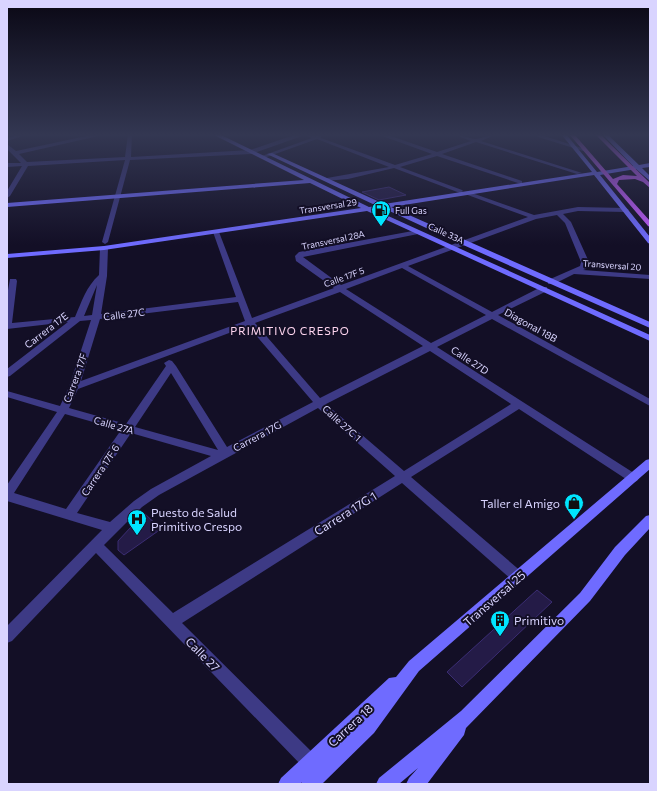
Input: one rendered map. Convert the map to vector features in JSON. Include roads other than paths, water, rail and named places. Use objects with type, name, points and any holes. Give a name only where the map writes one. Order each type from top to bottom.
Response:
[{"type":"main road","points":[[604,171],[650,225]]},
{"type":"main road","points":[[638,171],[649,183]]},
{"type":"main road","points":[[615,183],[615,180],[618,178],[627,177],[649,183]]},
{"type":"street","points":[[7,196],[22,171]]},
{"type":"street","name":"Carrera 17F","points":[[7,495],[63,410],[74,387],[96,317],[103,276],[105,245],[125,171]]},
{"type":"street","name":"Calle 33A","points":[[290,171],[364,207],[453,247],[548,285],[629,315],[650,325]]},
{"type":"street","name":"Calle 33A","points":[[306,171],[463,243],[650,338]]},
{"type":"street","points":[[7,204],[117,197],[326,180],[362,175],[377,171]]},
{"type":"street","points":[[407,171],[534,217]]},
{"type":"street","points":[[488,171],[520,182]]},
{"type":"street","points":[[573,171],[580,173]]},
{"type":"street","name":"Transversal 29","points":[[7,256],[216,232],[364,207],[376,203],[604,171]]},
{"type":"street","points":[[595,172],[650,242]]},
{"type":"street","name":"Transversal 29","points":[[7,250],[105,245],[364,207],[384,207],[520,182],[595,172]]},
{"type":"street","name":"Calle 17F 5","points":[[74,387],[534,217],[558,212],[594,209],[626,210]]},
{"type":"street","points":[[558,212],[568,222],[585,262],[583,267],[573,272]]},
{"type":"street","name":"Calle 27C 1","points":[[216,232],[250,323],[319,403],[518,577]]},
{"type":"street","name":"Transversal 28A","points":[[299,256],[302,254],[418,232]]},
{"type":"street","name":"Calle 27D","points":[[299,256],[299,259],[341,289],[632,478]]},
{"type":"street","name":"Diagonal 18B","points":[[403,266],[650,403]]},
{"type":"street","name":"Transversal 20","points":[[548,285],[573,272],[650,277]]},
{"type":"street","points":[[79,318],[89,292],[94,284],[103,276]]},
{"type":"street","points":[[7,325],[13,281]]},
{"type":"street","name":"Carrera 17G","points":[[7,636],[112,528],[147,498],[223,454],[319,403],[492,316],[548,285]]},
{"type":"street","name":"Calle 27C","points":[[7,325],[96,317],[241,299]]},
{"type":"street","points":[[629,315],[650,321]]},
{"type":"street","name":"Carrera 17E","points":[[7,374],[79,318]]},
{"type":"street","points":[[164,355],[223,454]]},
{"type":"street","name":"Carrera 17F 6","points":[[69,515],[171,366]]},
{"type":"street","name":"Calle 27A","points":[[7,394],[128,429],[223,454]]},
{"type":"street","name":"Carrera 17G 1","points":[[171,622],[519,404]]},
{"type":"street","name":"Transversal 25","points":[[351,745],[368,727],[414,666],[650,463]]},
{"type":"street","points":[[7,495],[112,528]]},
{"type":"street","points":[[385,784],[467,717],[585,597],[620,551],[650,520]]},
{"type":"street","name":"Calle 27","points":[[96,545],[310,762]]},
{"type":"street","name":"Carrera 18","points":[[287,784],[414,666]]},
{"type":"street","points":[[415,784],[423,776],[467,717]]},
{"type":"street","name":"Carrera 18","points":[[310,784],[351,745]]},
{"type":"place","name":"Full Gas","points":[[381,227]]},
{"type":"place","name":"Taller el Amigo","points":[[574,520]]},
{"type":"place","name":"Puesto de Salud Primitivo Crespo","points":[[137,536]]},
{"type":"place","name":"Primitivo","points":[[500,637]]},
{"type":"district","name":"PRIMITIVO CRESPO","points":[[290,330]]}]
